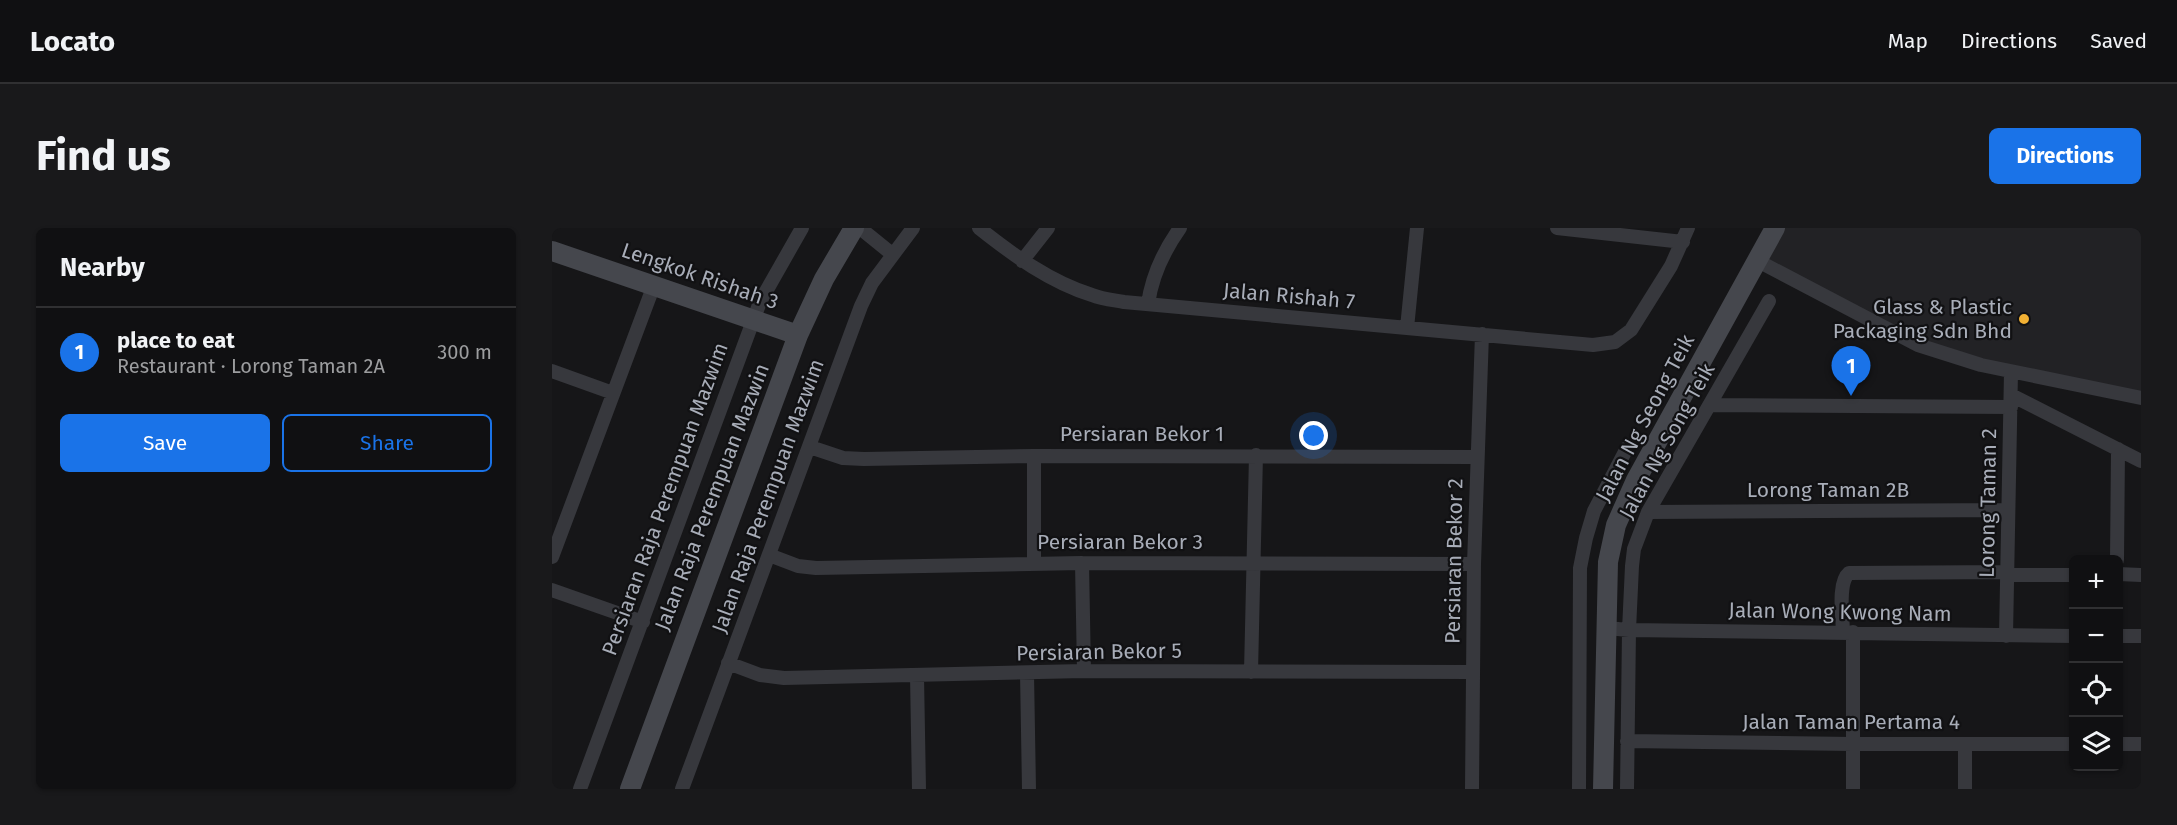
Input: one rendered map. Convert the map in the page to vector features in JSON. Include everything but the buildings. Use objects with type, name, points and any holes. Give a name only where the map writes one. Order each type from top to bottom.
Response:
[{"type":"main road","name":"Jalan Raja Perempuan Mazwin","points":[[630,789],[798,335],[824,279],[854,228]]},
{"type":"main road","name":"Jalan Ng Seong Teik","points":[[1603,789],[1608,561],[1616,525],[1625,503],[1775,228]]},
{"type":"main road","name":"Lengkok Rishah 3","points":[[552,250],[798,335]]},
{"type":"street","name":"Persiaran Raja Perempuan Mazwim","points":[[580,789],[753,319],[760,302],[802,228]]},
{"type":"street","points":[[860,228],[892,254]]},
{"type":"street","name":"Jalan Raja Perempuan Mazwim","points":[[682,789],[861,306],[872,283],[913,228]]},
{"type":"street","name":"Jalan Rishah 7","points":[[979,228],[1022,261],[1051,278],[1092,296],[1124,302],[1593,345],[1615,342],[1631,330],[1671,267],[1683,242]]},
{"type":"street","points":[[1022,261],[1048,228]]},
{"type":"street","points":[[1148,304],[1156,268],[1180,228]]},
{"type":"street","points":[[1407,328],[1417,228]]},
{"type":"street","points":[[1557,228],[1683,242],[1688,228]]},
{"type":"street","points":[[1758,261],[1918,345],[1981,365],[2141,398]]},
{"type":"street","points":[[552,557],[654,285]]},
{"type":"street","name":"Jalan Ng Song Teik","points":[[1627,789],[1629,630],[1634,549],[1648,512],[1769,301]]},
{"type":"street","name":"Persiaran Bekor 2","points":[[1472,789],[1476,457],[1482,334]]},
{"type":"street","points":[[552,371],[613,393]]},
{"type":"street","name":"Lorong Taman 2","points":[[2007,636],[2011,372]]},
{"type":"street","points":[[1710,405],[2011,401],[2141,461]]},
{"type":"street","name":"Persiaran Bekor 1","points":[[810,447],[843,458],[864,459],[1256,455],[1476,457]]},
{"type":"street","name":"Jalan Ng Seong Teik","points":[[1579,789],[1580,568],[1594,511],[1627,448]]},
{"type":"street","points":[[2117,555],[2118,449]]},
{"type":"street","points":[[1251,672],[1256,455]]},
{"type":"street","points":[[1035,456],[1035,564]]},
{"type":"street","name":"Lorong Taman 2B","points":[[1648,512],[2008,510]]},
{"type":"street","name":"Persiaran Bekor 3","points":[[769,555],[798,566],[816,568],[1082,563],[1474,564]]},
{"type":"street","points":[[1082,563],[1084,671]]},
{"type":"street","points":[[1853,789],[1848,632],[1842,586],[1845,576],[1849,573],[2069,575]]},
{"type":"street","points":[[2123,574],[2141,575]]},
{"type":"street","points":[[552,590],[643,622]]},
{"type":"street","name":"Jalan Wong Kwong Nam","points":[[1606,628],[2069,636]]},
{"type":"street","points":[[2123,636],[2141,636]]},
{"type":"street","name":"Persiaran Bekor 5","points":[[728,663],[760,675],[784,678],[1084,671],[1473,672]]},
{"type":"street","points":[[1027,673],[1029,789]]},
{"type":"street","points":[[917,676],[919,789]]},
{"type":"street","name":"Jalan Taman Pertama 4","points":[[1627,741],[2069,744]]},
{"type":"street","points":[[1965,744],[1965,789]]},
{"type":"street","points":[[2123,744],[2141,744]]},
{"type":"shaded area","points":[[1772,228],[2141,228],[2141,394],[1944,354],[1757,257]]},
{"type":"place","name":"Glass & Plastic Packaging Sdn Bhd","points":[[2024,319]]},
{"type":"place","name":"place to eat","points":[[1851,396]]}]
